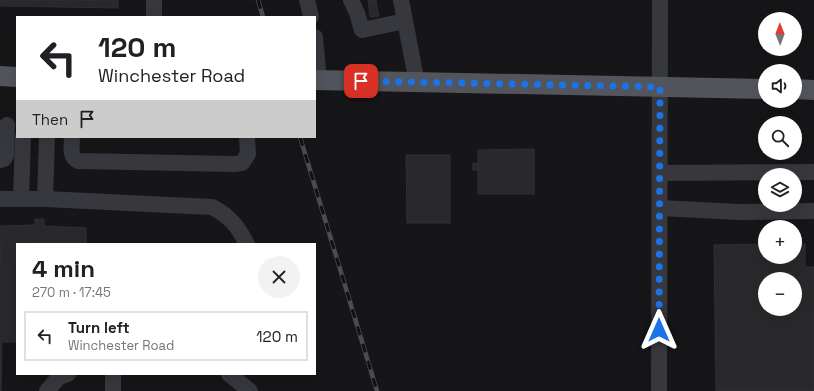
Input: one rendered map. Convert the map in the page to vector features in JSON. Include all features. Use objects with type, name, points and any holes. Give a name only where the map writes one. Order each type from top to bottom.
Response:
[{"type":"main road","points":[[0,76],[16,77]]},
{"type":"main road","points":[[317,81],[758,89]]},
{"type":"main road","points":[[802,90],[814,90]]},
{"type":"street","points":[[154,0],[154,16]]},
{"type":"street","points":[[307,0],[311,16]]},
{"type":"street","points":[[351,0],[362,30],[405,21]]},
{"type":"street","points":[[401,0],[417,82]]},
{"type":"street","points":[[659,391],[660,0]]},
{"type":"street","points":[[316,59],[317,81]]},
{"type":"street","points":[[0,160],[4,159],[6,155],[8,125]]},
{"type":"street","points":[[21,199],[23,138]]},
{"type":"street","points":[[45,199],[47,138]]},
{"type":"street","points":[[72,138],[72,156],[78,161],[235,164],[242,163],[248,154],[247,138]]},
{"type":"street","points":[[660,173],[814,172]]},
{"type":"street","points":[[0,199],[45,199],[212,207],[224,213],[239,230],[246,243]]},
{"type":"street","points":[[660,208],[737,212],[814,211]]},
{"type":"street","points":[[47,391],[59,377],[65,375]]},
{"type":"street","points":[[112,375],[112,391]]},
{"type":"street","points":[[230,375],[250,391]]},
{"type":"building","points":[[0,0],[118,0],[118,8],[0,6]]},
{"type":"building","points":[[368,0],[376,0],[379,16],[370,17]]},
{"type":"building","points":[[534,149],[534,194],[478,194],[478,170],[473,170],[473,163],[478,164],[478,150]]},
{"type":"building","points":[[406,155],[450,155],[450,223],[407,223]]},
{"type":"building","points":[[35,219],[44,219],[44,226],[86,228],[86,243],[16,243],[16,342],[2,342],[0,391],[0,226],[35,225]]},
{"type":"building","points":[[758,244],[758,264],[802,264],[802,244],[805,244],[805,267],[814,267],[814,391],[716,391],[714,245]]},
{"type":"railway","points":[[258,0],[263,16]]},
{"type":"railway","points":[[300,138],[377,391]]},
{"type":"route","points":[[361,81],[660,87],[659,330]]}]
